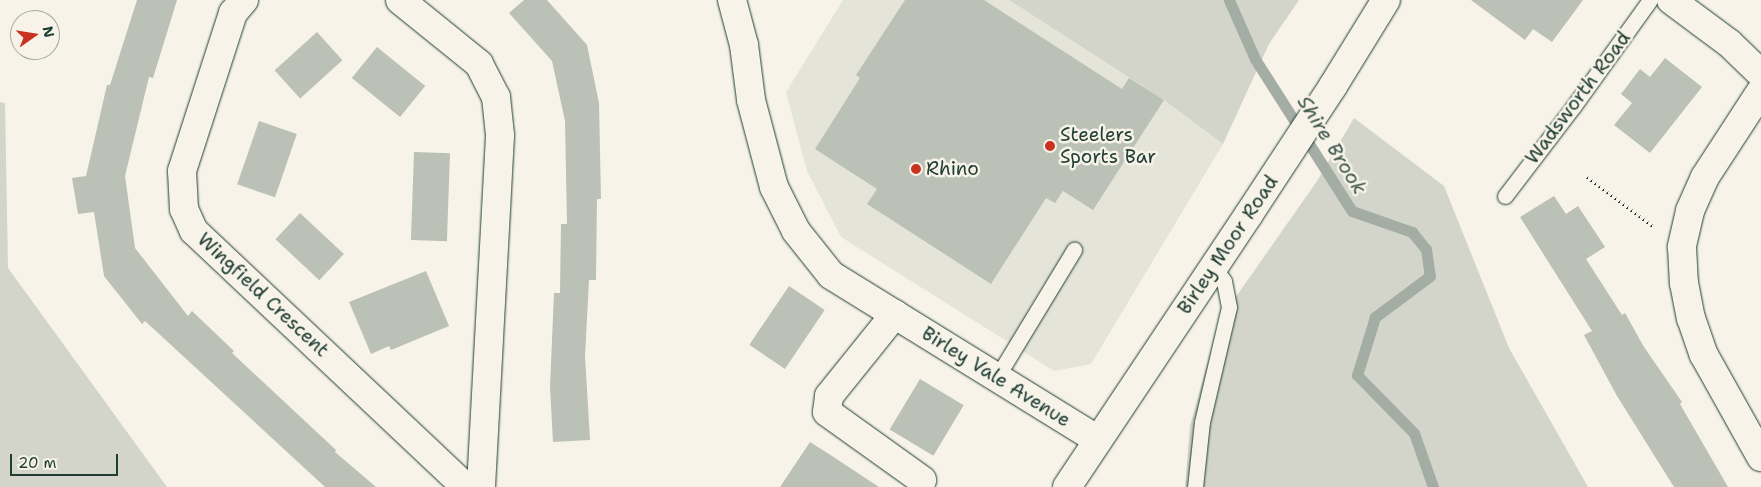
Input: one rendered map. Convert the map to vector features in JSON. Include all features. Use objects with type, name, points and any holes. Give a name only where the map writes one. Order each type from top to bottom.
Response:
[{"type":"street","name":"Wingfield Crescent","points":[[244,0],[233,13],[182,171],[184,209],[194,231],[466,487]]},
{"type":"street","points":[[400,0],[479,64],[496,97],[500,136],[481,487]]},
{"type":"street","name":"Birley Vale Avenue","points":[[732,0],[744,45],[751,100],[774,187],[796,231],[831,274],[1098,440]]},
{"type":"street","name":"Birley Moor Road","points":[[1067,487],[1333,86],[1386,0]]},
{"type":"street","points":[[1671,0],[1729,43],[1761,74]]},
{"type":"street","points":[[1761,90],[1705,177],[1690,211],[1682,247],[1684,283],[1691,318],[1704,355],[1761,458]]},
{"type":"street","points":[[895,314],[828,396],[828,412],[922,480]]},
{"type":"lane","name":"Wadsworth Road","points":[[1505,196],[1574,107],[1650,0]]},
{"type":"lane","points":[[997,377],[1074,250]]},
{"type":"lane","points":[[1196,487],[1202,422],[1229,307],[1224,281],[1214,266]]},
{"type":"path","points":[[1586,177],[1656,228]]},
{"type":"shaded area","points":[[843,0],[1009,0],[1164,100],[1223,144],[1091,364],[1054,371],[841,237],[807,171],[786,92]]},
{"type":"shaded area","points":[[1009,0],[1299,0],[1269,44],[1223,144],[1164,100]]},
{"type":"shaded area","points":[[0,102],[5,103],[8,268],[167,487],[0,487]]},
{"type":"shaded area","points":[[1354,118],[1444,186],[1509,348],[1588,487],[1185,487],[1190,426],[1219,321],[1317,181]]},
{"type":"building","points":[[137,0],[177,0],[153,78],[149,77],[125,176],[135,248],[188,316],[192,311],[234,351],[232,353],[336,450],[335,452],[376,487],[325,487],[145,321],[142,324],[104,276],[94,212],[78,214],[72,178],[86,176],[107,85],[110,85]]},
{"type":"building","points":[[524,0],[547,0],[587,45],[599,103],[601,199],[597,199],[596,280],[589,280],[585,356],[590,440],[553,442],[550,387],[554,293],[560,293],[561,224],[567,224],[565,121],[552,61],[509,13]]},
{"type":"building","name":"Steelers Sports Bar","points":[[905,0],[984,0],[1122,89],[1129,78],[1164,100],[1093,210],[1063,191],[1055,203],[1046,198],[991,284],[867,204],[877,189],[815,149],[860,78],[856,75]]},
{"type":"building","points":[[1471,0],[1583,0],[1552,42],[1533,29],[1525,40]]},
{"type":"building","points":[[317,32],[342,60],[300,98],[275,70]]},
{"type":"building","points":[[377,47],[425,86],[400,117],[352,78]]},
{"type":"building","points":[[1665,58],[1702,87],[1650,153],[1614,125],[1632,103],[1621,94],[1640,69],[1650,77]]},
{"type":"building","points":[[259,121],[297,134],[275,197],[237,184]]},
{"type":"building","points":[[414,152],[450,153],[447,241],[411,240]]},
{"type":"building","points":[[1554,196],[1566,214],[1578,206],[1605,247],[1586,259],[1622,315],[1625,313],[1644,347],[1682,402],[1680,404],[1728,487],[1674,487],[1617,396],[1584,335],[1592,331],[1520,217]]},
{"type":"building","points":[[300,213],[344,254],[319,280],[275,239]]},
{"type":"building","points":[[426,271],[449,326],[391,350],[389,346],[371,354],[349,302]]},
{"type":"building","points":[[789,286],[825,310],[785,369],[749,345]]},
{"type":"building","points":[[920,379],[964,405],[933,456],[890,430]]},
{"type":"building","points":[[810,442],[832,456],[879,487],[780,487]]},
{"type":"waterway","name":"Shire Brook","points":[[1229,0],[1255,59],[1352,211],[1412,232],[1426,249],[1430,276],[1375,317],[1357,375],[1414,433],[1433,487]]},
{"type":"place","name":"Steelers Sports Bar","points":[[1050,146]]},
{"type":"place","name":"Rhino","points":[[916,169]]}]
